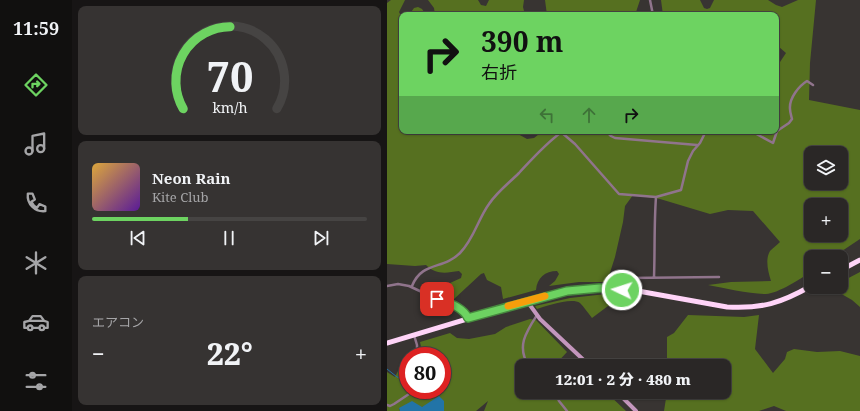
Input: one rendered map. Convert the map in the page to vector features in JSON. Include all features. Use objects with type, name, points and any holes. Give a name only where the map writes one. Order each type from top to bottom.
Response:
[{"type":"highway","points":[[848,266],[860,260]]},
{"type":"highway","points":[[387,343],[527,301],[580,289],[600,288],[622,290],[727,307],[742,308],[755,308],[776,303],[804,290]]},
{"type":"street","points":[[650,0],[652,12]]},
{"type":"street","points":[[779,130],[792,119],[790,108],[791,103],[801,85],[807,81],[813,85]]},
{"type":"street","points":[[412,286],[416,277],[423,270],[452,260],[461,253],[475,233],[481,217],[490,203],[545,145],[559,134]]},
{"type":"street","points":[[564,134],[579,148],[619,194],[656,196],[681,190],[688,161],[704,134]]},
{"type":"street","points":[[609,134],[615,138],[697,146]]},
{"type":"street","points":[[756,134],[773,143],[776,134]]},
{"type":"street","points":[[654,277],[654,227],[656,196]]},
{"type":"street","points":[[622,290],[623,282],[628,278],[719,277]]},
{"type":"street","points":[[387,286],[398,284],[412,286],[437,299],[457,307],[467,314],[468,318]]},
{"type":"street","points":[[527,301],[537,315],[555,334],[582,359]]},
{"type":"street","points":[[525,359],[522,352],[523,342],[528,329],[537,315]]},
{"type":"street","points":[[414,334],[417,347]]},
{"type":"street","points":[[387,405],[390,406],[402,399]]},
{"type":"street","points":[[558,399],[567,411]]},
{"type":"street","points":[[624,399],[636,411]]},
{"type":"green space","points":[[391,0],[405,0],[399,12],[399,134],[518,134],[527,139],[534,138],[539,134],[779,134],[779,64],[786,53],[779,47],[779,12],[663,12],[661,0],[700,0],[704,8],[707,9],[710,8],[714,0],[768,0],[782,7],[798,0],[816,0],[810,63],[809,100],[860,110],[860,239],[844,250],[804,250],[804,276],[771,293],[752,293],[708,285],[731,282],[771,281],[767,262],[768,254],[780,242],[753,211],[728,210],[710,214],[660,199],[633,195],[625,206],[615,257],[607,282],[579,282],[549,286],[555,281],[559,274],[557,271],[553,271],[542,276],[538,282],[536,290],[503,299],[501,287],[487,280],[484,273],[481,274],[454,299],[450,299],[448,287],[450,283],[461,278],[462,274],[459,271],[437,272],[426,265],[415,266],[387,264],[387,3]]},
{"type":"green space","points":[[428,0],[478,0],[481,5],[486,6],[489,0],[524,0],[524,12],[435,12],[434,8]]},
{"type":"green space","points":[[545,0],[640,0],[636,12],[547,12]]},
{"type":"green space","points":[[418,7],[424,12],[411,12],[414,8]]},
{"type":"green space","points":[[860,272],[860,307],[842,294],[848,294],[848,278]]},
{"type":"green space","points":[[606,294],[615,295],[617,298],[616,306],[608,306],[592,318],[580,303],[576,301],[565,301],[537,309],[535,306],[570,298]]},
{"type":"green space","points":[[688,315],[744,317],[759,315],[755,349],[773,373],[785,359],[787,352],[794,349],[817,352],[840,351],[860,356],[860,411],[786,411],[774,406],[759,411],[664,411],[666,399],[731,399],[731,359],[667,359],[667,337],[674,333]]},
{"type":"green space","points":[[530,319],[536,320],[567,352],[560,359],[515,359],[515,399],[613,399],[626,411],[484,411],[488,401],[476,411],[444,411],[444,401],[422,407],[399,408],[400,411],[387,411],[387,372],[395,377],[399,369],[399,399],[451,399],[451,347],[421,347],[420,342],[450,333],[457,338],[469,339],[495,334],[506,327]]},
{"type":"water","points":[[434,399],[442,399],[444,401],[444,411],[400,411],[399,408],[412,401],[422,407]]},
{"type":"waterway","points":[[387,369],[399,378]]},
{"type":"slow traffic","points":[[508,306],[545,296]]},
{"type":"route","points":[[437,299],[457,307],[467,314],[468,318],[567,291],[600,288],[622,290]]}]
